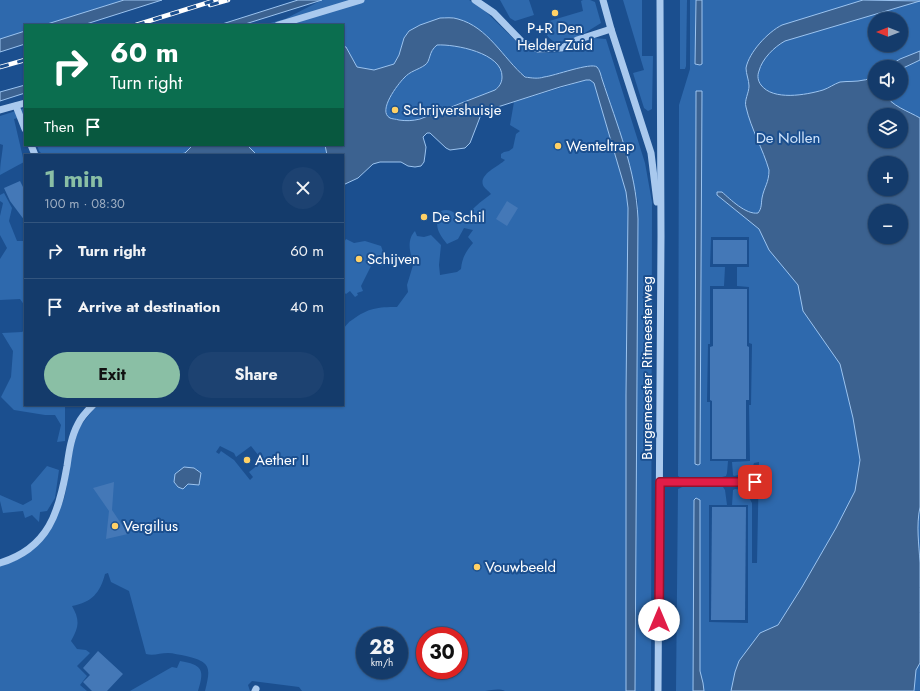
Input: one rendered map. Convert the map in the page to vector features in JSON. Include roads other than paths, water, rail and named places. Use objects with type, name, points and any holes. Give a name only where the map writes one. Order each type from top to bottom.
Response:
[{"type":"street","points":[[281,24],[361,0]]},
{"type":"street","points":[[475,0],[494,14],[523,43],[538,49],[562,48],[577,40],[611,29]]},
{"type":"street","name":"Burgemeester Ritmeesterweg","points":[[603,0],[651,153],[661,236]]},
{"type":"street","name":"Burgemeester Ritmeesterweg","points":[[658,691],[661,236],[660,0]]},
{"type":"street","points":[[0,110],[24,103]]},
{"type":"street","points":[[16,106],[24,126]]},
{"type":"street","points":[[0,562],[21,555],[32,547],[48,528],[58,508],[63,490],[73,437],[78,424],[92,406]]},
{"type":"street","points":[[660,482],[755,482]]},
{"type":"railway","points":[[139,24],[216,0]]},
{"type":"railway","points":[[210,5],[228,0]]},
{"type":"railway","points":[[0,67],[24,60]]},
{"type":"place","name":"P+R Den Helder Zuid","points":[[555,13]]},
{"type":"place","name":"Schrijvershuisje","points":[[395,110]]},
{"type":"place","name":"Wenteltrap","points":[[558,146]]},
{"type":"place","name":"De Schil","points":[[424,217]]},
{"type":"place","name":"Schijven","points":[[359,259]]},
{"type":"place","name":"Aether II","points":[[247,460]]},
{"type":"place","name":"Vergilius","points":[[115,526]]},
{"type":"place","name":"Vouwbeeld","points":[[477,567]]},
{"type":"park label","name":"De Nollen","points":[[788,138]]}]
